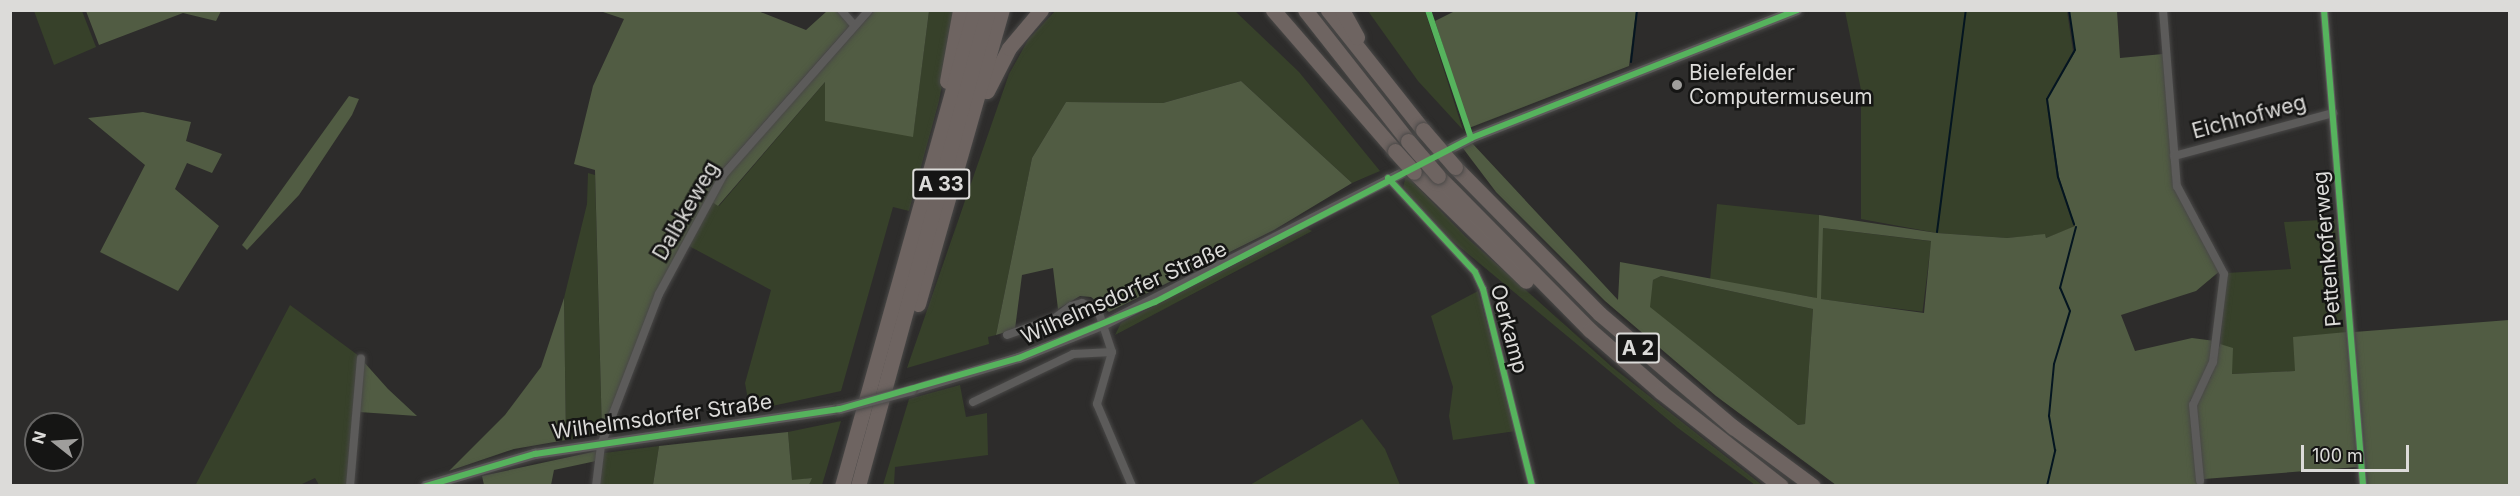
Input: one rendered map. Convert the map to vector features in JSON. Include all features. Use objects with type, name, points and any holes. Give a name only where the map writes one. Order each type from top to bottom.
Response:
[{"type":"highway","points":[[937,147],[960,10]]},
{"type":"highway","name":"A 33","points":[[842,486],[975,10]]},
{"type":"highway","name":"A 33","points":[[858,486],[895,358],[988,10]]},
{"type":"highway","points":[[895,358],[925,285],[1002,10]]},
{"type":"highway","points":[[962,155],[999,64],[1041,10]]},
{"type":"highway","points":[[1273,10],[1327,67]]},
{"type":"highway","points":[[1287,10],[1327,67],[1395,151],[1432,180]]},
{"type":"highway","name":"A 2","points":[[1305,10],[1408,141],[1432,180],[1581,321],[1661,392],[1781,486]]},
{"type":"highway","name":"A 2","points":[[1328,10],[1376,74],[1455,166],[1600,314],[1733,427],[1813,486]]},
{"type":"highway","points":[[1342,10],[1376,74]]},
{"type":"street","points":[[841,10],[854,26]]},
{"type":"street","name":"Dalbkeweg","points":[[596,486],[602,446],[659,294],[724,174],[869,10]]},
{"type":"street","name":"Wilhelmsdorfer Straße","points":[[426,486],[511,459],[840,409],[1019,358],[1105,324],[1214,272],[1388,178],[1523,115],[1797,10]]},
{"type":"street","name":"Eichhofweg","points":[[2163,10],[2174,156],[2179,192],[2223,268],[2216,352],[2193,405],[2200,481]]},
{"type":"street","name":"Pettenkoferweg","points":[[2324,10],[2363,486]]},
{"type":"street","name":"Eichhofweg","points":[[2174,156],[2333,113]]},
{"type":"street","name":"Oerkamp","points":[[1388,178],[1475,272],[1483,289],[1532,486]]},
{"type":"street","points":[[1007,335],[1042,324],[1082,303],[1098,310],[1105,324],[1112,352],[1097,404],[1132,486]]},
{"type":"street","points":[[973,402],[1073,354],[1112,352]]},
{"type":"street","points":[[350,486],[361,358]]},
{"type":"green space","points":[[1457,10],[1636,11],[1629,66],[1469,128],[1435,21]]},
{"type":"green space","points":[[34,11],[82,11],[96,47],[54,65]]},
{"type":"green space","points":[[86,11],[221,11],[216,21],[183,13],[99,45]]},
{"type":"green space","points":[[600,11],[758,11],[806,30],[827,11],[838,11],[850,25],[721,171],[656,293],[602,434],[595,170],[574,164],[593,86],[624,19]]},
{"type":"green space","points":[[874,11],[929,11],[913,137],[825,121],[825,82],[718,206],[712,202],[726,177]]},
{"type":"green space","points":[[929,11],[956,11],[939,101],[909,211],[893,207],[841,391],[750,411],[745,383],[771,290],[689,246],[712,202],[719,206],[826,81],[914,128]]},
{"type":"green space","points":[[1055,11],[1235,11],[1299,72],[1380,171],[1352,183],[1241,81],[1163,103],[1066,102],[1032,158],[996,335],[988,337],[989,344],[907,368],[1009,74],[1028,40]]},
{"type":"green space","points":[[1368,11],[1425,11],[1463,130],[1418,81]]},
{"type":"green space","points":[[1845,11],[2067,11],[2073,51],[2046,99],[2057,177],[2074,227],[2046,238],[2045,235],[2007,238],[1937,233],[1861,219],[1861,90]]},
{"type":"green space","points":[[2069,11],[2117,11],[2120,58],[2163,54],[2173,185],[2221,270],[2196,291],[2121,315],[2135,351],[2192,338],[2215,341],[2205,376],[2190,401],[2194,449],[2197,397],[2211,377],[2220,344],[2233,348],[2232,374],[2295,371],[2293,337],[2347,332],[2358,467],[2204,479],[2204,486],[1836,485],[1716,396],[1605,301],[1496,192],[1462,147],[1472,143],[1618,300],[1620,262],[1817,298],[1819,215],[1937,233],[2007,238],[2045,234],[2046,238],[2075,226],[2059,177],[2047,99],[2075,52]],"holes":[[[1823,228],[1931,241],[1924,313],[1821,299]],[[1661,276],[1813,309],[1805,424],[1798,425],[1650,307],[1653,280]]]},
{"type":"green space","points":[[1241,81],[1352,183],[1274,230],[1109,312],[1091,297],[1080,296],[1058,309],[1053,268],[1022,275],[1015,329],[996,335],[1032,158],[1066,102],[1163,103]]},
{"type":"green space","points":[[349,96],[359,99],[352,115],[299,195],[247,250],[242,245]]},
{"type":"green space","points":[[143,112],[191,122],[186,141],[222,154],[212,173],[187,163],[175,189],[219,226],[178,291],[100,252],[145,165],[88,118]]},
{"type":"green space","points":[[588,173],[595,175],[602,434],[566,440],[564,298],[587,204]]},
{"type":"green space","points":[[1406,175],[1465,236],[1611,366],[1762,485],[1755,485],[1678,428],[1449,238],[1403,188]]},
{"type":"green space","points":[[1717,204],[1819,215],[1818,298],[1710,280]]},
{"type":"green space","points":[[2337,219],[2347,332],[2295,371],[2231,374],[2220,344],[2227,273],[2291,269],[2284,222]]},
{"type":"green space","points":[[1306,228],[1312,231],[1115,335],[1121,323]]},
{"type":"green space","points":[[1823,228],[1931,241],[1923,312],[1814,298]]},
{"type":"green space","points":[[1661,276],[1813,309],[1805,424],[1798,425],[1649,307],[1653,280]]},
{"type":"green space","points":[[1478,291],[1516,431],[1453,440],[1449,416],[1453,387],[1431,316]]},
{"type":"green space","points":[[564,298],[566,440],[514,449],[449,471],[505,415],[541,367]]},
{"type":"green space","points":[[290,305],[359,356],[348,485],[319,485],[315,478],[300,485],[195,486]]},
{"type":"green space","points":[[2509,320],[2509,485],[2367,485],[2354,332]]},
{"type":"green space","points":[[363,361],[388,389],[417,416],[359,412]]},
{"type":"green space","points":[[960,385],[966,417],[987,413],[988,455],[895,467],[894,485],[883,485],[909,399]]},
{"type":"green space","points":[[1362,419],[1385,449],[1400,485],[1250,485]]},
{"type":"green space","points":[[841,421],[822,485],[809,485],[811,478],[792,481],[788,432]]},
{"type":"green space","points":[[788,432],[792,480],[812,478],[809,485],[653,485],[659,446]]},
{"type":"green space","points":[[659,446],[653,485],[599,486],[604,453]]},
{"type":"green space","points":[[597,451],[596,461],[554,470],[551,485],[484,485],[482,476]]},
{"type":"waterway","points":[[1631,62],[1637,10]]},
{"type":"waterway","points":[[1937,232],[1966,10]]},
{"type":"waterway","points":[[2069,10],[2075,50],[2047,99],[2058,177],[2074,224]]},
{"type":"waterway","points":[[2047,486],[2055,450],[2049,416],[2054,364],[2070,311],[2060,288],[2076,227]]},
{"type":"cycle path","points":[[1428,10],[1471,138]]},
{"type":"cycle path","points":[[426,486],[535,454],[840,409],[1019,358],[1155,302],[1471,138],[1797,10]]},
{"type":"cycle path","points":[[2324,10],[2363,486]]},
{"type":"cycle path","points":[[1388,178],[1475,272],[1483,289],[1532,486]]},
{"type":"place","name":"Bielefelder Computermuseum","points":[[1677,85]]}]
